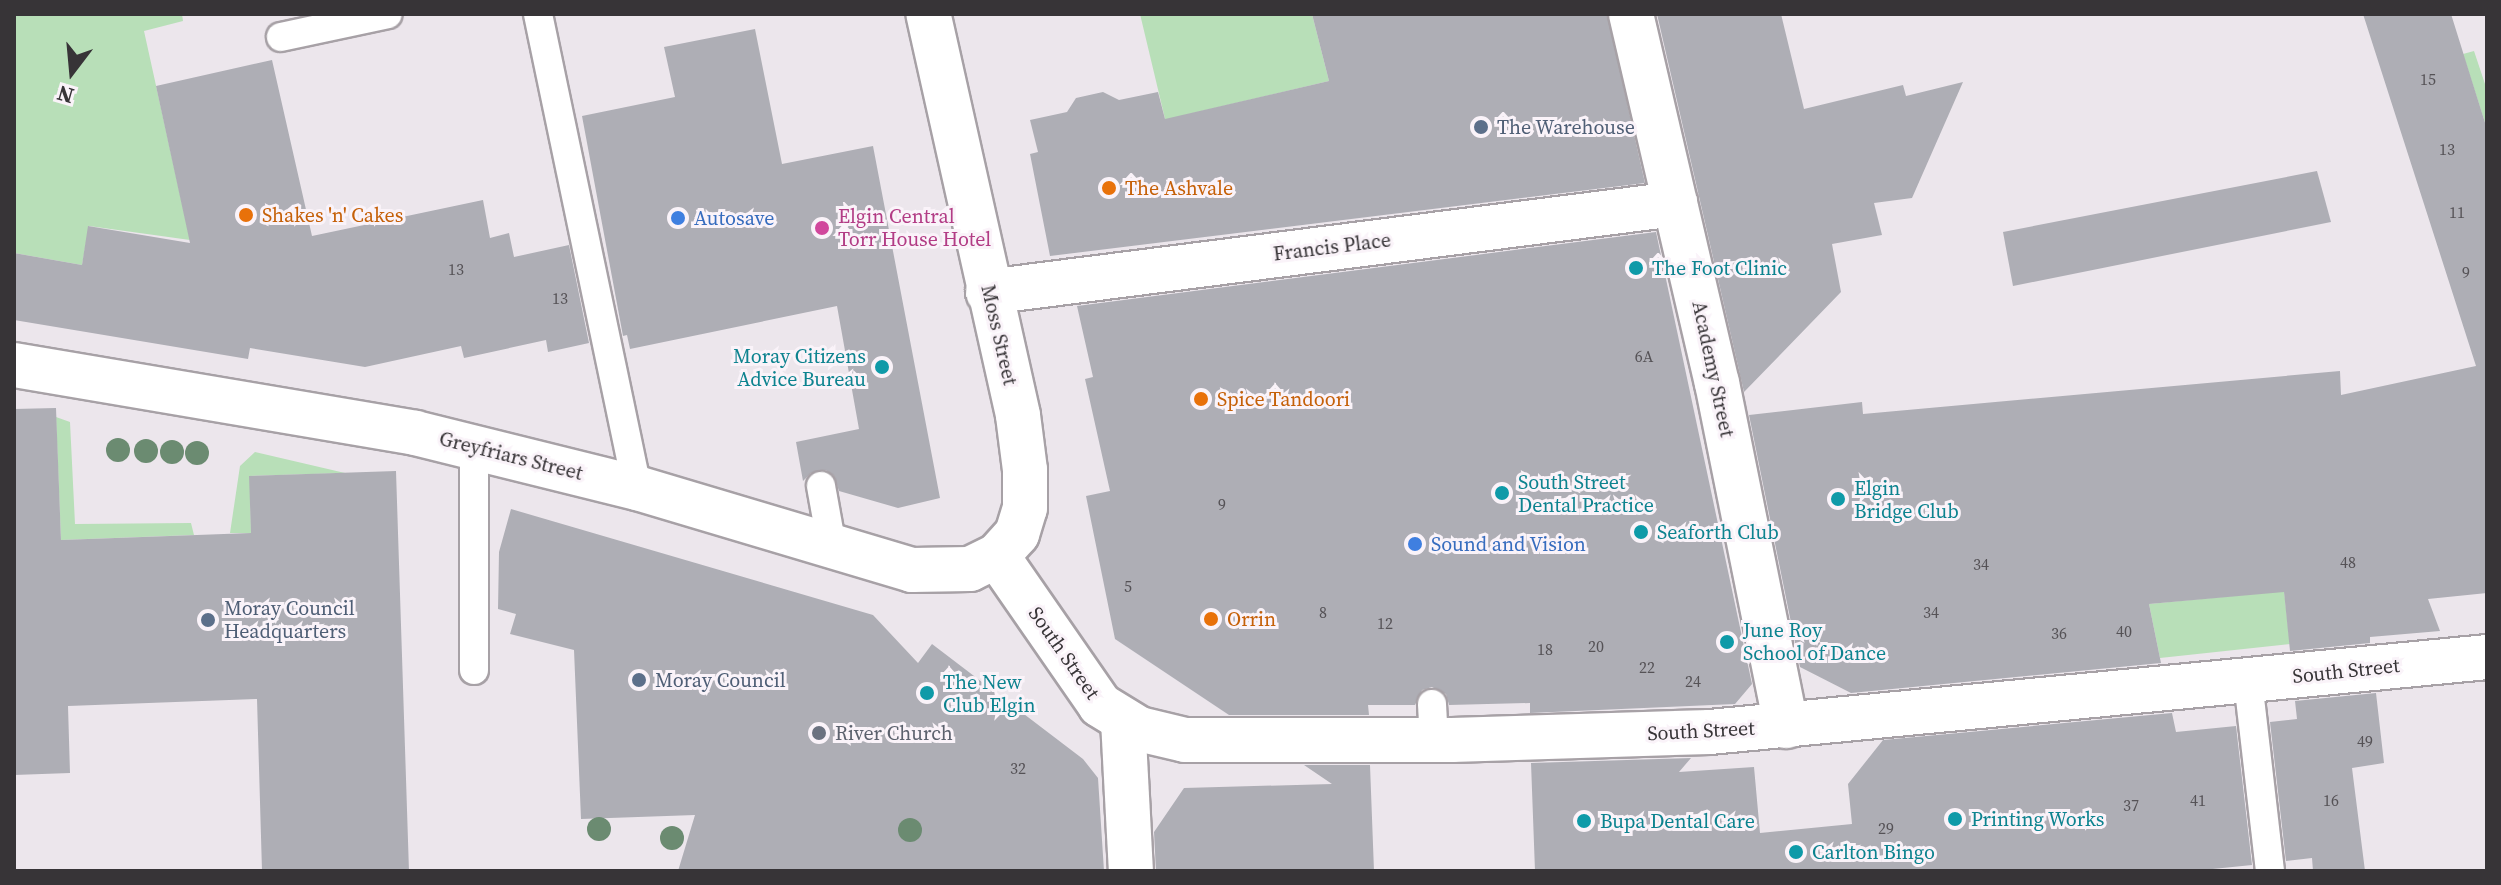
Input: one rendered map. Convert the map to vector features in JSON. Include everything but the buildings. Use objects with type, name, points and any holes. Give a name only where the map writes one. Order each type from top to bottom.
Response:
[{"type":"street","name":"Moss Street","points":[[928,14],[1018,415],[1026,481],[1017,534],[997,556]]},
{"type":"street","name":"Academy Street","points":[[1631,14],[1675,204],[1786,726]]},
{"type":"street","name":"Francis Place","points":[[988,292],[1675,204]]},
{"type":"street","name":"Greyfriars Street","points":[[14,365],[474,446],[637,488],[832,547],[933,572],[970,569],[997,556]]},
{"type":"street","name":"South Street","points":[[997,556],[1090,693],[1123,720],[1185,740],[1433,722],[1786,726],[2487,657]]},
{"type":"street","points":[[1123,720],[1131,871]]},
{"type":"lane","points":[[281,37],[388,14]]},
{"type":"lane","points":[[538,14],[637,488]]},
{"type":"lane","points":[[474,446],[474,670]]},
{"type":"lane","points":[[821,486],[832,547]]},
{"type":"lane","points":[[2248,681],[2270,871]]},
{"type":"green space","points":[[14,14],[182,14],[183,21],[144,31],[190,240],[89,226],[82,265],[14,253]]},
{"type":"green space","points":[[1140,14],[1312,14],[1329,81],[1189,114],[1192,232]]},
{"type":"green space","points":[[2474,51],[2487,90],[2487,129],[2463,54]]},
{"type":"green space","points":[[56,417],[70,422],[75,524],[191,523],[194,535],[61,540]]},
{"type":"green space","points":[[255,452],[345,473],[250,476],[251,533],[230,533],[240,466]]},
{"type":"green space","points":[[2284,591],[2290,644],[2160,658],[2149,604]]},
{"type":"place","name":"The Warehouse","points":[[1481,127]]},
{"type":"place","name":"The Ashvale","points":[[1109,188]]},
{"type":"place","name":"Shakes 'n' Cakes","points":[[246,215]]},
{"type":"place","name":"Autosave","points":[[678,218]]},
{"type":"place","name":"Elgin Central Torr House Hotel","points":[[822,228]]},
{"type":"place","name":"The Foot Clinic","points":[[1636,268]]},
{"type":"place","name":"Moray Citizens Advice Bureau","points":[[882,367]]},
{"type":"place","name":"Spice Tandoori","points":[[1201,399]]},
{"type":"place","name":"South Street Dental Practice","points":[[1502,493]]},
{"type":"place","name":"Elgin Bridge Club","points":[[1838,499]]},
{"type":"place","name":"Seaforth Club","points":[[1641,532]]},
{"type":"place","name":"Sound and Vision","points":[[1415,544]]},
{"type":"place","name":"Orrin","points":[[1211,619]]},
{"type":"place","name":"Moray Council Headquarters","points":[[208,620]]},
{"type":"place","name":"June Roy School of Dance","points":[[1727,642]]},
{"type":"place","name":"Moray Council","points":[[639,680]]},
{"type":"place","name":"The New Club Elgin","points":[[927,693]]},
{"type":"place","name":"River Church","points":[[819,733]]},
{"type":"place","name":"Printing Works","points":[[1955,819]]},
{"type":"place","name":"Bupa Dental Care","points":[[1584,821]]},
{"type":"place","name":"Carlton Bingo","points":[[1796,852]]}]
